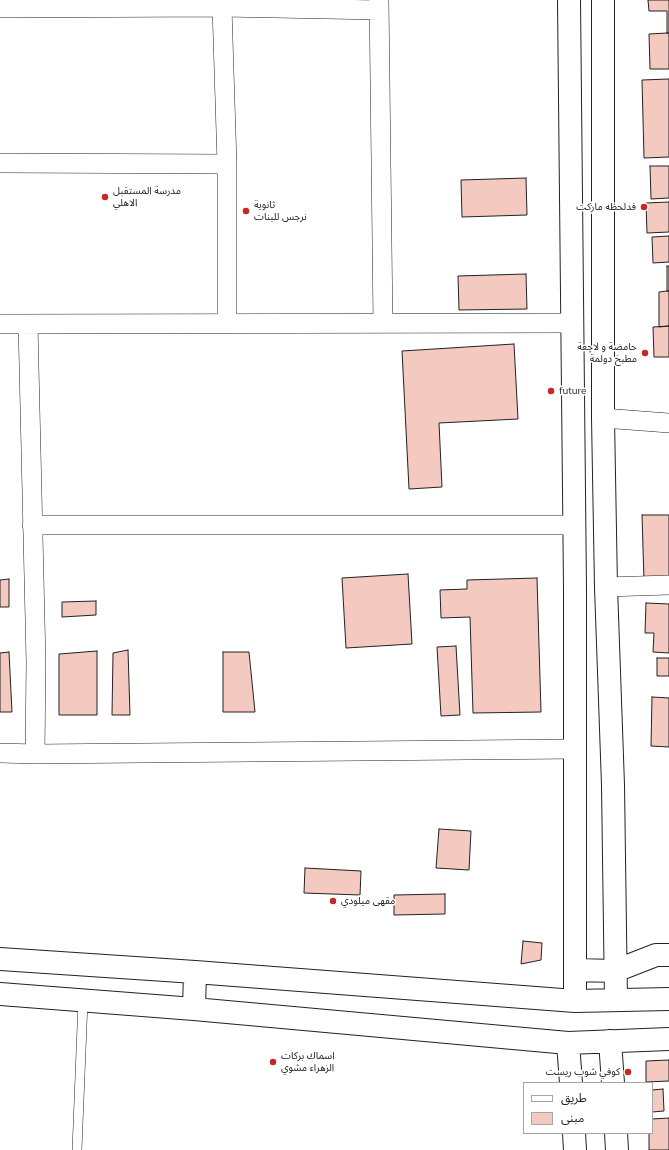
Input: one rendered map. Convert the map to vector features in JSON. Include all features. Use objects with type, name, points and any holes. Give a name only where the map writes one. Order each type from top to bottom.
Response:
[{"type":"street","points":[[569,0],[574,525],[576,1001]]},
{"type":"street","points":[[603,0],[603,418],[606,587],[613,785],[616,1000]]},
{"type":"street","points":[[0,8],[52,4],[222,7],[379,5],[383,323]]},
{"type":"street","points":[[222,7],[227,164],[227,323]]},
{"type":"street","points":[[570,156],[603,157]]},
{"type":"street","points":[[0,163],[227,164]]},
{"type":"street","points":[[0,324],[572,323]]},
{"type":"street","points":[[28,324],[36,662],[35,754]]},
{"type":"street","points":[[603,418],[669,423]]},
{"type":"street","points":[[32,525],[574,525]]},
{"type":"street","points":[[606,587],[669,585]]},
{"type":"street","points":[[0,753],[35,754],[575,749]]},
{"type":"street","points":[[576,970],[615,971],[656,955],[669,955]]},
{"type":"street","points":[[0,959],[195,972],[576,1001],[669,999]]},
{"type":"street","points":[[194,1009],[195,972]]},
{"type":"street","points":[[0,994],[194,1009],[568,1042],[610,1042],[669,1039]]},
{"type":"street","points":[[568,1042],[571,1082]]},
{"type":"street","points":[[610,1042],[612,1082]]},
{"type":"street","points":[[574,1134],[576,1150]]},
{"type":"street","points":[[616,1134],[617,1150]]},
{"type":"lane","points":[[77,1150],[82,1000]]},
{"type":"building","points":[[648,0],[669,0],[669,33],[667,33],[667,11],[649,11]]},
{"type":"building","points":[[669,33],[669,69],[650,69],[649,34]]},
{"type":"building","points":[[669,79],[669,157],[644,158],[642,80]]},
{"type":"building","points":[[650,166],[669,166],[669,198],[651,199]]},
{"type":"building","points":[[526,178],[527,215],[462,217],[461,180]]},
{"type":"building","points":[[669,202],[669,232],[647,233],[646,203]]},
{"type":"building","points":[[669,236],[669,262],[653,263],[652,237]]},
{"type":"building","points":[[667,266],[669,266],[669,291],[667,291]]},
{"type":"building","points":[[526,274],[527,309],[459,310],[458,276]]},
{"type":"building","points":[[669,291],[669,326],[659,327],[659,292]]},
{"type":"building","points":[[669,326],[669,357],[654,357],[653,327]]},
{"type":"building","points":[[514,344],[518,419],[439,423],[442,487],[409,489],[402,351]]},
{"type":"building","points":[[642,515],[669,515],[669,581],[644,581]]},
{"type":"building","points":[[408,574],[412,644],[346,648],[342,578]]},
{"type":"building","points":[[537,578],[541,712],[473,713],[470,617],[441,618],[440,590],[467,589],[467,580]]},
{"type":"building","points":[[9,579],[9,607],[0,607],[0,580]]},
{"type":"building","points":[[96,601],[96,615],[62,617],[62,602]]},
{"type":"building","points":[[646,603],[669,604],[669,653],[653,652],[654,633],[645,633]]},
{"type":"building","points":[[456,646],[460,715],[441,716],[437,647]]},
{"type":"building","points":[[128,650],[130,715],[112,715],[113,653]]},
{"type":"building","points":[[97,651],[97,715],[59,715],[59,654]]},
{"type":"building","points":[[9,652],[12,712],[0,712],[0,653]]},
{"type":"building","points":[[223,652],[249,652],[255,712],[223,712]]},
{"type":"building","points":[[657,658],[669,658],[669,676],[657,676]]},
{"type":"building","points":[[652,697],[669,698],[669,747],[651,746]]},
{"type":"building","points":[[439,829],[471,831],[469,870],[436,868]]},
{"type":"building","points":[[305,868],[361,871],[360,895],[304,893]]},
{"type":"building","points":[[445,894],[445,914],[394,915],[394,895]]},
{"type":"building","points":[[523,941],[542,943],[541,960],[521,964]]},
{"type":"building","points":[[669,1060],[669,1081],[646,1082],[646,1061]]},
{"type":"building","points":[[663,1089],[664,1111],[653,1112],[653,1090]]},
{"type":"building","points":[[669,1118],[669,1150],[649,1150],[649,1134],[653,1134],[653,1119]]},
{"type":"place","name":"مدرسة المستقبل الاهلي","points":[[105,197]]},
{"type":"place","name":"فدلحظه ماركت","points":[[644,207]]},
{"type":"place","name":"ثانوية نرجس للبنات","points":[[246,211]]},
{"type":"place","name":"حامضة و لاچعة مطبخ دولمة","points":[[645,353]]},
{"type":"place","name":"future","points":[[551,391]]},
{"type":"place","name":"مقهى ميلودي","points":[[333,901]]},
{"type":"place","name":"اسماك بركات الزهراء مشوي","points":[[273,1062]]},
{"type":"place","name":"كوفي شوب ريست","points":[[628,1072]]}]
